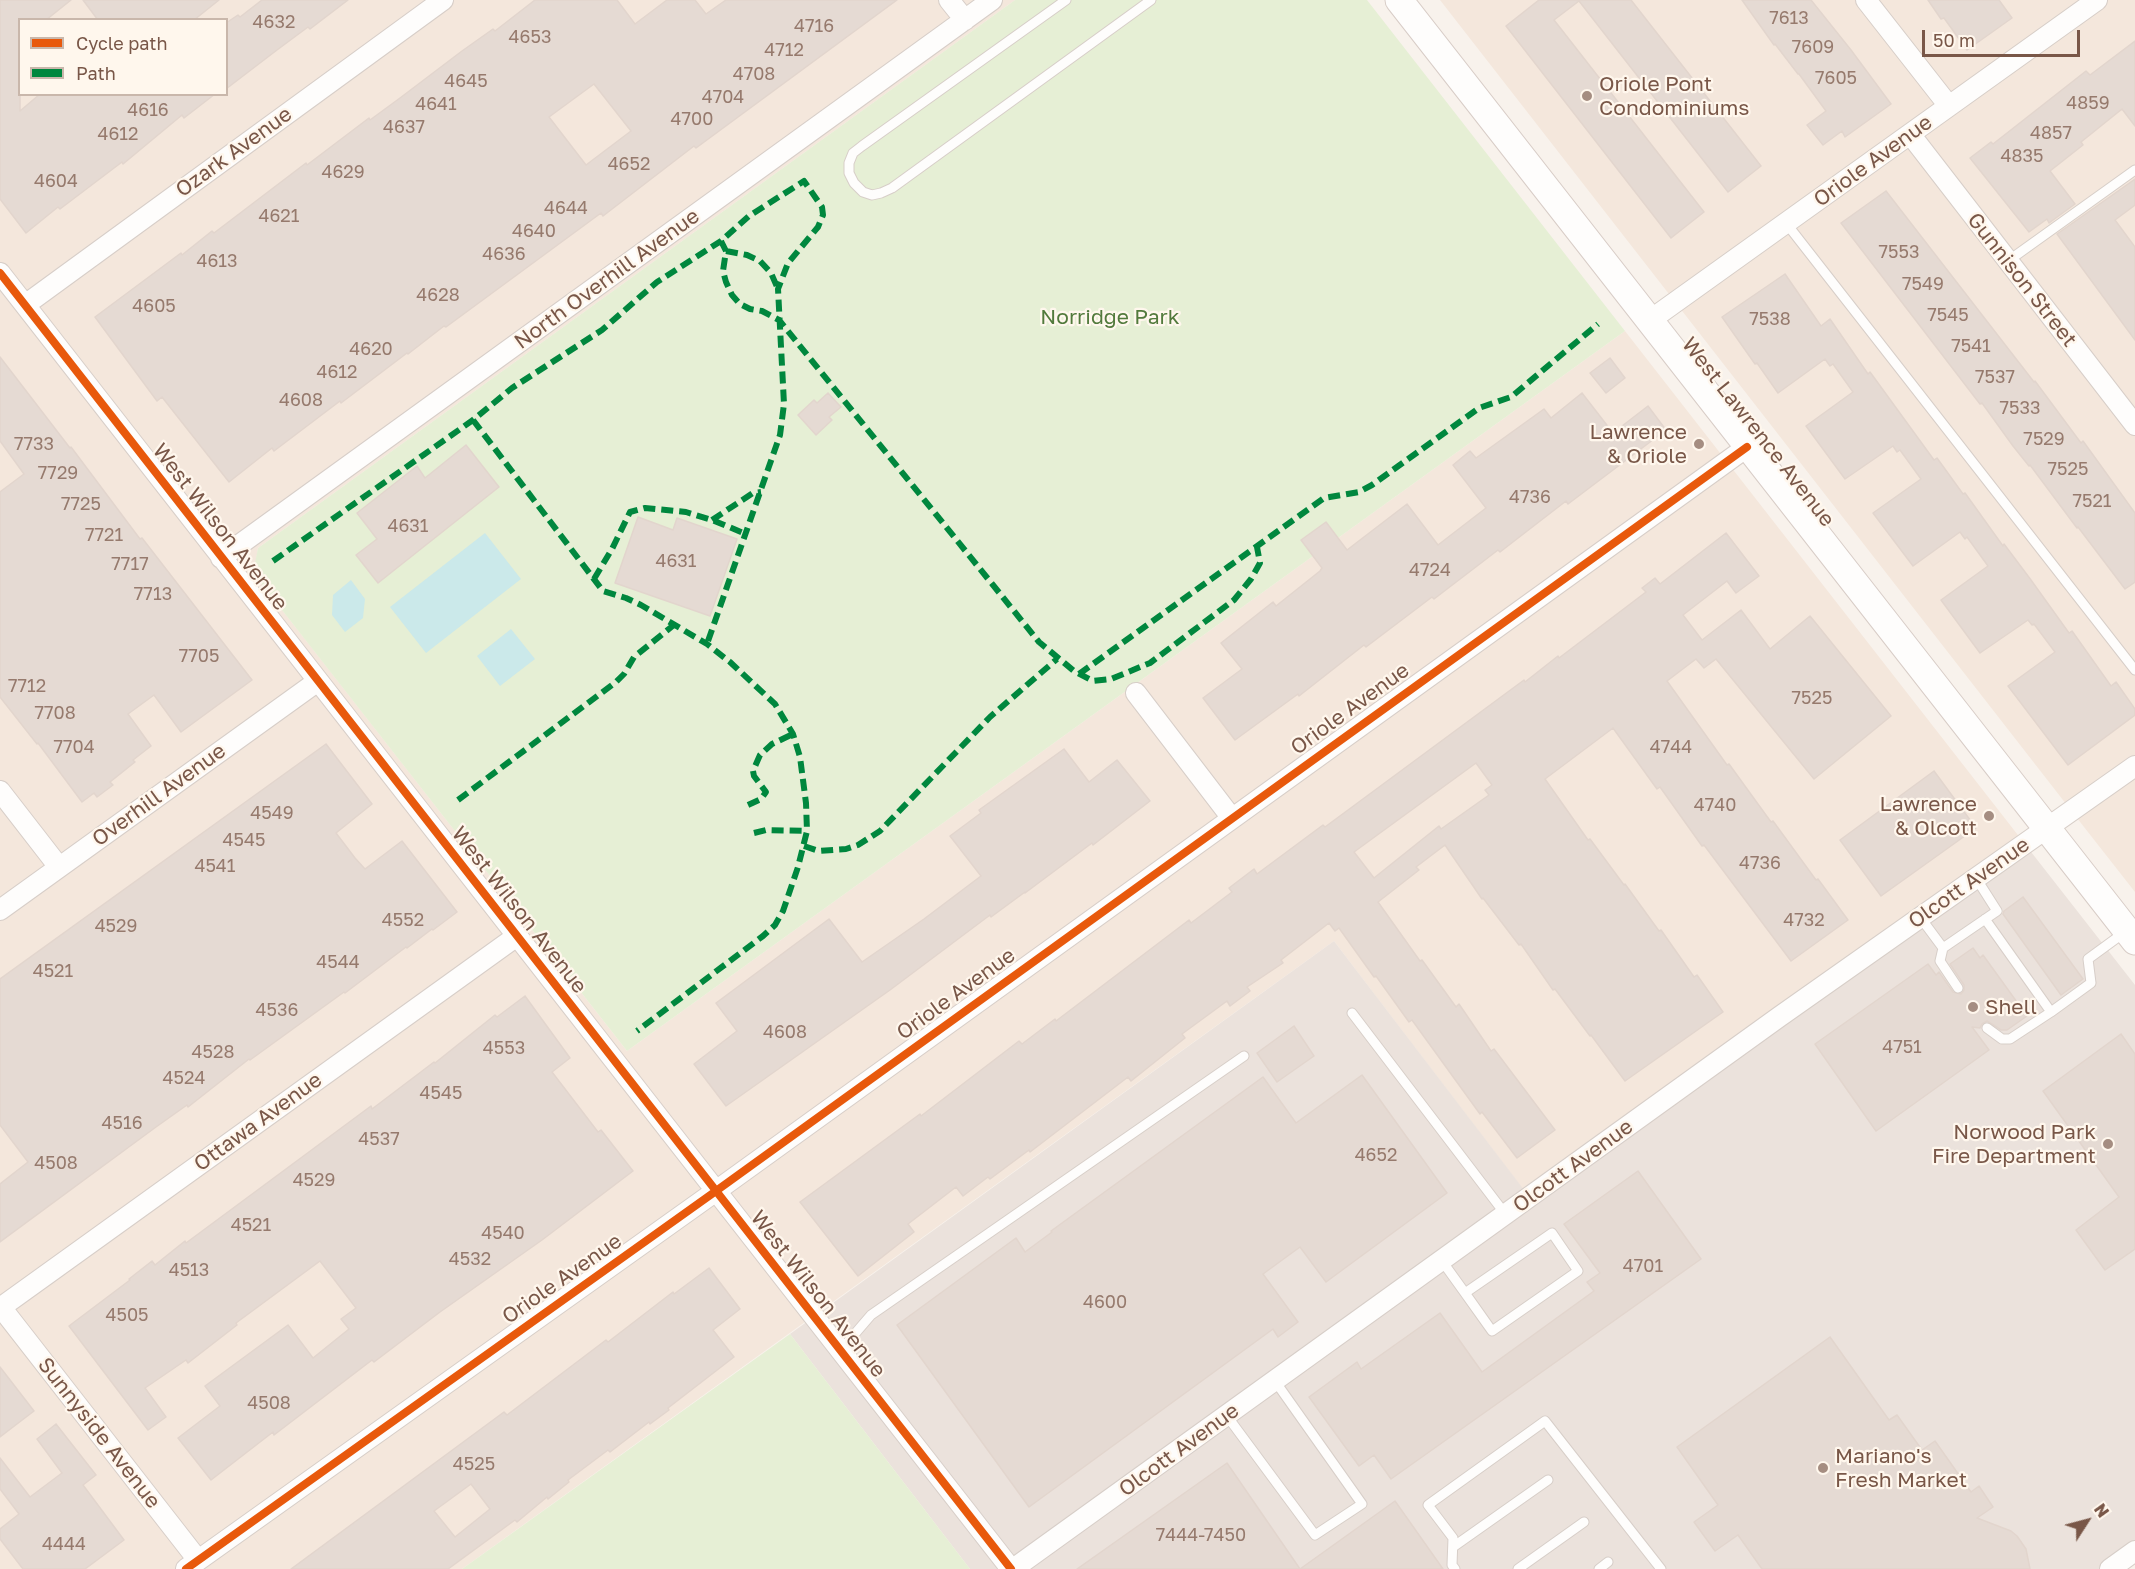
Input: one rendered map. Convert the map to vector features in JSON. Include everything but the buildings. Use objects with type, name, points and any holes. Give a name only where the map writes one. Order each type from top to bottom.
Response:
[{"type":"main road","name":"West Lawrence Avenue","points":[[1399,0],[2131,936]]},
{"type":"street","name":"Ozark Avenue","points":[[25,305],[443,0]]},
{"type":"street","points":[[949,0],[964,20]]},
{"type":"street","name":"North Overhill Avenue","points":[[221,558],[992,0]]},
{"type":"street","points":[[1866,0],[1949,106]]},
{"type":"street","name":"Oriole Avenue","points":[[1649,321],[2097,0]]},
{"type":"street","name":"Gunnison Street","points":[[1910,134],[2135,425]]},
{"type":"street","name":"West Wilson Avenue","points":[[0,273],[1012,1569]]},
{"type":"street","name":"Oriole Avenue","points":[[192,1564],[716,1191],[1231,817],[1747,447]]},
{"type":"street","name":"Overhill Avenue","points":[[0,910],[318,681]]},
{"type":"street","points":[[1136,693],[1231,817]]},
{"type":"street","name":"Olcott Avenue","points":[[1012,1569],[1920,917],[2135,766]]},
{"type":"street","points":[[0,791],[59,867]]},
{"type":"street","name":"Ottawa Avenue","points":[[0,1307],[517,936]]},
{"type":"street","name":"Sunnyside Avenue","points":[[0,1307],[192,1564]]},
{"type":"street","points":[[2110,1569],[2135,1551]]},
{"type":"lane","points":[[1066,0],[853,153],[849,163],[849,173],[854,183],[863,192],[872,195],[892,188],[1151,0]]},
{"type":"lane","points":[[2008,261],[2135,170]]},
{"type":"lane","points":[[1786,223],[2135,670]]},
{"type":"lane","points":[[1958,987],[1940,961],[1943,948],[1997,911],[1976,878]]},
{"type":"lane","points":[[1920,917],[1943,948]]},
{"type":"lane","points":[[1985,919],[2051,1012]]},
{"type":"lane","points":[[1987,1028],[2002,1040],[2010,1039],[2091,983],[2088,959],[2131,936]]},
{"type":"lane","points":[[1352,1013],[1506,1215]]},
{"type":"lane","points":[[840,1351],[871,1315],[1244,1056]]},
{"type":"lane","points":[[1442,1261],[1492,1331],[1578,1271],[1552,1233],[1465,1293]]},
{"type":"lane","points":[[1227,1416],[1315,1535],[1362,1504],[1275,1381]]},
{"type":"lane","points":[[1455,1569],[1452,1565],[1453,1538],[1428,1504],[1545,1421],[1661,1569]]},
{"type":"lane","points":[[1453,1547],[1548,1480]]},
{"type":"lane","points":[[1518,1569],[1584,1522]]},
{"type":"lane","points":[[1599,1569],[1608,1562]]},
{"type":"shaded area","points":[[0,0],[1015,0],[258,548],[254,574],[627,1051],[1625,331],[2028,848],[1531,1200],[1334,941],[462,1569],[0,1569]]},
{"type":"shaded area","points":[[1440,0],[2135,0],[2135,892],[2084,827]]},
{"type":"shaded area","points":[[2028,848],[2135,985],[2135,1558],[2119,1569],[970,1569],[790,1334],[1334,941],[1531,1199]]},
{"type":"green space","name":"Norridge Park","points":[[1015,0],[1367,0],[1625,331],[627,1051],[253,573],[258,548]]},
{"type":"green space","points":[[790,1334],[970,1569],[462,1569]]},
{"type":"water","points":[[485,533],[521,579],[426,653],[390,607]]},
{"type":"water","points":[[351,580],[365,599],[363,618],[345,632],[332,615],[333,595]]},
{"type":"water","points":[[511,629],[535,659],[500,686],[477,656]]},
{"type":"marked path","points":[[273,561],[473,420],[512,388],[602,330],[657,282],[721,241],[749,216],[804,181],[822,207],[823,215],[818,227],[788,263],[778,289],[784,404],[780,435],[707,644]]},
{"type":"marked path","points":[[721,241],[726,251],[723,271],[732,295],[740,304],[762,311],[779,320],[1039,642],[1074,671],[1093,681],[1111,679],[1150,663],[1234,600],[1251,579],[1260,563],[1257,547]]},
{"type":"marked path","points":[[726,251],[747,255],[760,261],[771,273],[778,289]]},
{"type":"marked path","points":[[1079,674],[1324,498],[1359,492],[1372,485],[1479,408],[1511,397],[1598,324]]},
{"type":"marked path","points":[[473,420],[603,591],[641,605],[707,644],[730,662],[775,704],[793,734],[800,757],[807,831],[798,867],[783,911],[775,925],[637,1031]]},
{"type":"marked path","points":[[712,520],[753,493],[761,492]]},
{"type":"marked path","points":[[594,579],[630,512],[645,508],[686,512],[746,534]]},
{"type":"marked path","points":[[458,800],[616,682],[624,674],[634,657],[675,624]]},
{"type":"marked path","points":[[804,846],[819,851],[846,849],[858,845],[880,831],[990,717],[1057,659]]},
{"type":"marked path","points":[[748,805],[761,799],[766,792],[753,771],[760,755],[772,744],[793,734]]},
{"type":"marked path","points":[[754,833],[766,830],[807,831]]},
{"type":"cycle path","points":[[0,273],[1011,1569]]},
{"type":"cycle path","points":[[186,1569],[716,1191],[1747,447]]},
{"type":"place","name":"Oriole Pont Condominiums","points":[[1587,96]]},
{"type":"place","name":"Lawrence & Oriole","points":[[1699,444]]},
{"type":"place","name":"Lawrence & Olcott","points":[[1989,816]]},
{"type":"place","name":"Shell","points":[[1973,1007]]},
{"type":"place","name":"Norwood Park Fire Department","points":[[2108,1144]]},
{"type":"place","name":"Mariano's Fresh Market","points":[[1823,1468]]}]
